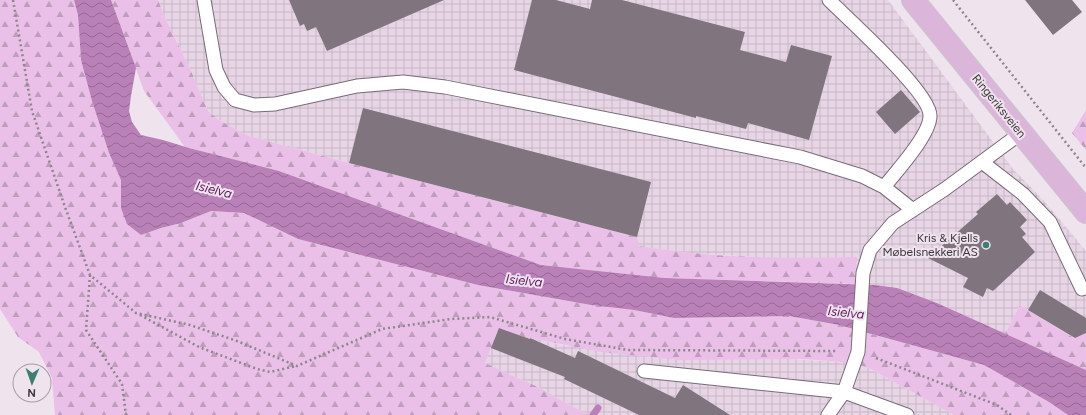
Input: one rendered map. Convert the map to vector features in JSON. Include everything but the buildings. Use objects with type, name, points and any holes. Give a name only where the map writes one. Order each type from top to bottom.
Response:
[{"type":"main road","name":"Ringeriksveien","points":[[913,0],[1086,212]]},
{"type":"lane","points":[[204,0],[216,70],[224,86],[235,100],[254,105],[275,104],[357,86],[403,82],[446,87],[800,157],[862,176],[884,187],[913,210]]},
{"type":"lane","points":[[829,0],[908,78],[926,102],[930,116],[924,136],[884,187]]},
{"type":"lane","points":[[828,415],[844,392],[858,352],[863,273],[870,250],[893,223],[945,189],[1020,133]]},
{"type":"lane","points":[[982,162],[1023,194],[1050,222],[1082,289]]},
{"type":"lane","points":[[644,371],[844,392],[907,415]]},
{"type":"path","points":[[13,0],[32,111],[90,275],[86,330],[122,384],[126,415]]},
{"type":"path","points":[[953,0],[1086,168]]},
{"type":"path","points":[[90,275],[136,313],[199,347],[270,372],[297,366],[382,329],[451,319],[490,317],[565,338],[628,350],[858,352],[997,405],[1011,415]]},
{"type":"path","points":[[136,313],[190,325],[238,341],[297,366]]},
{"type":"shaded area","points":[[158,0],[888,0],[1013,169],[1045,202],[1086,251],[1086,333],[1075,338],[1020,305],[1005,334],[937,303],[875,285],[855,284],[856,257],[787,259],[675,252],[638,246],[637,237],[249,136],[219,120],[208,111]]},
{"type":"shaded area","points":[[499,328],[529,339],[567,346],[843,362],[867,367],[954,415],[588,415],[538,387],[485,363]]},
{"type":"green space","points":[[0,0],[74,0],[78,15],[81,60],[92,101],[109,153],[121,180],[121,208],[141,235],[181,223],[211,211],[244,213],[298,239],[478,285],[591,305],[634,310],[674,318],[789,316],[839,325],[984,365],[1049,402],[1068,415],[954,415],[867,367],[843,362],[801,359],[680,360],[601,352],[530,339],[499,328],[485,363],[538,387],[588,415],[55,415],[52,363],[44,363],[39,352],[18,337],[0,309]]},
{"type":"green space","points":[[111,0],[158,0],[208,111],[219,120],[249,136],[637,237],[639,246],[693,253],[747,257],[857,257],[855,284],[665,278],[541,265],[279,171],[185,147],[144,91]]},
{"type":"green space","points":[[1086,110],[1086,150],[1072,133]]},
{"type":"green space","points":[[1020,305],[1074,338],[1086,333],[1086,370],[1005,334]]},
{"type":"water","name":"Isielva","points":[[74,0],[111,0],[136,68],[129,111],[132,122],[141,135],[279,171],[541,265],[665,278],[875,285],[897,288],[937,303],[1086,370],[1086,415],[1068,415],[1049,402],[984,365],[839,325],[789,316],[674,318],[634,310],[591,305],[478,285],[298,239],[244,213],[211,211],[181,223],[141,235],[127,224],[121,208],[121,180],[109,153],[92,101],[81,60],[78,15]]},
{"type":"waterway","points":[[593,415],[598,408]]},
{"type":"place","name":"Kris & Kjells Møbelsnekkeri AS","points":[[986,245]]}]
